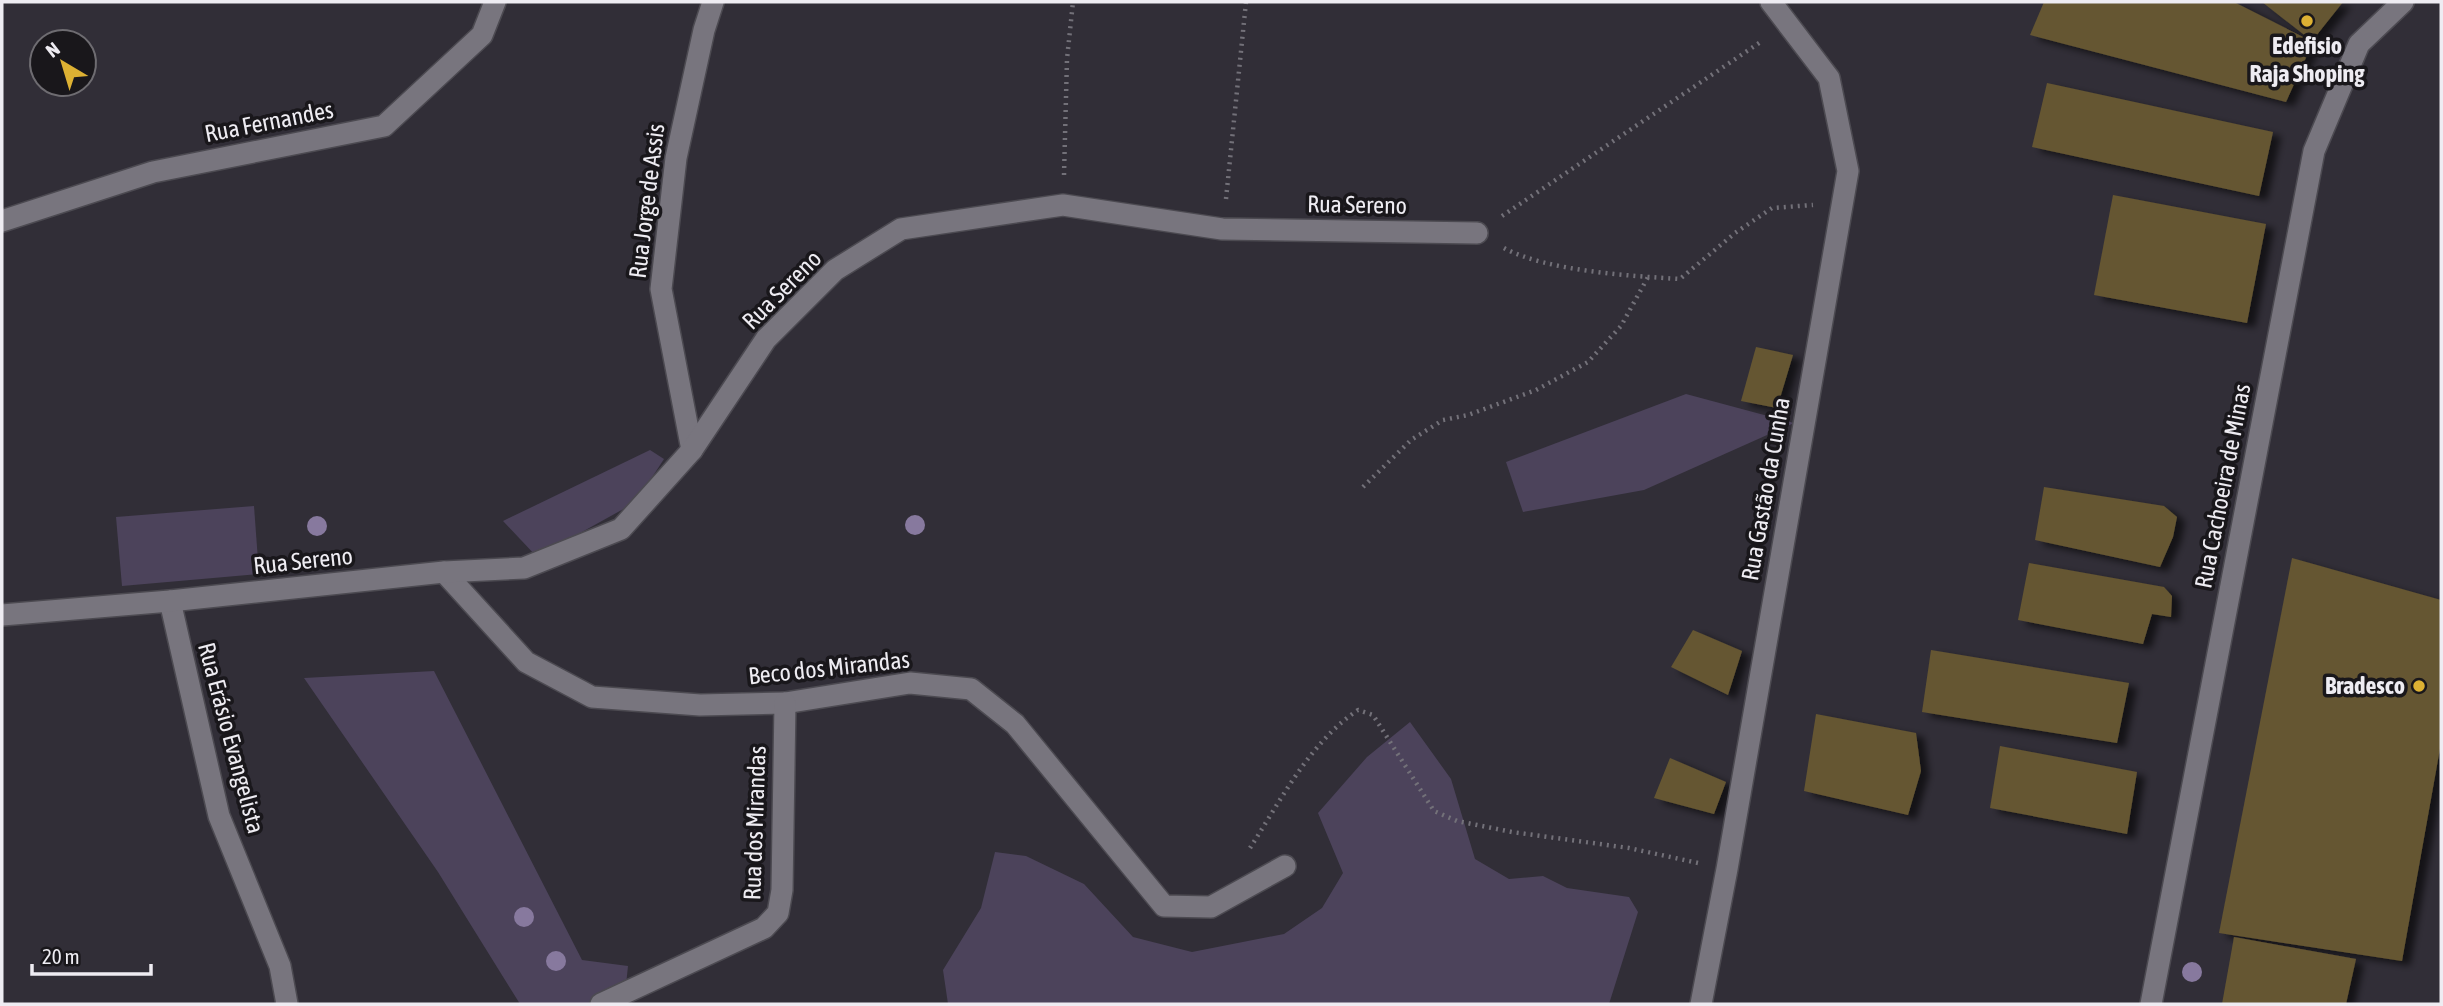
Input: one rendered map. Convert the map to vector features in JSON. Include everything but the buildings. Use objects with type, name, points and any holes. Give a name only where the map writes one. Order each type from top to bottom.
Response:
[{"type":"street","name":"Rua Fernandes","points":[[2,221],[152,172],[384,126],[482,34],[495,2]]},
{"type":"street","name":"Rua Jorge de Assis","points":[[692,450],[661,289],[676,158],[704,30],[713,2]]},
{"type":"street","name":"Rua Gastão da Cunha","points":[[1701,1004],[1727,869],[1848,171],[1829,78],[1771,2]]},
{"type":"street","name":"Rua Cachoeira de Minas","points":[[2151,1004],[2314,151],[2359,44],[2403,2]]},
{"type":"street","name":"Rua Sereno","points":[[2,615],[170,601],[444,572],[524,568],[621,529],[692,450],[766,339],[835,270],[901,229],[1063,205],[1222,229],[1477,233]]},
{"type":"street","name":"Beco dos Mirandas","points":[[444,572],[526,662],[592,697],[700,705],[785,704],[911,683],[971,689],[1015,724],[1164,906],[1211,907],[1285,866]]},
{"type":"street","name":"Rua Erásio Evangelista","points":[[170,601],[219,816],[280,966],[287,1004]]},
{"type":"street","name":"Rua dos Mirandas","points":[[601,1004],[764,928],[778,913],[782,890],[785,704]]},
{"type":"path","points":[[1063,205],[1067,59],[1073,2]]},
{"type":"path","points":[[1222,229],[1247,2]]},
{"type":"path","points":[[1787,24],[1477,233],[1510,252],[1533,260],[1588,270],[1680,279],[1735,233],[1772,208],[1842,204]]},
{"type":"path","points":[[1363,487],[1411,440],[1443,420],[1468,415],[1536,390],[1588,362],[1621,326],[1648,277]]},
{"type":"path","points":[[1248,852],[1314,752],[1344,720],[1358,710],[1373,715],[1434,811],[1457,821],[1512,832],[1629,848],[1727,869]]},
{"type":"shaded area","points":[[1686,394],[1794,423],[1644,490],[1523,512],[1506,462]]},
{"type":"shaded area","points":[[650,450],[664,459],[636,502],[537,557],[503,521]]},
{"type":"shaded area","points":[[254,506],[259,574],[122,586],[116,517]]},
{"type":"shaded area","points":[[434,671],[582,960],[628,966],[624,1004],[520,1004],[438,872],[304,678]]},
{"type":"shaded area","points":[[1410,722],[1451,779],[1475,859],[1509,879],[1543,876],[1567,888],[1629,897],[1638,912],[1609,1004],[948,1004],[943,970],[981,908],[995,852],[1026,856],[1084,884],[1133,937],[1192,952],[1284,934],[1322,908],[1343,873],[1318,813],[1367,757]]},
{"type":"place","name":"Edefisio Raja Shoping","points":[[2307,21]]},
{"type":"place","name":"Bradesco","points":[[2419,686]]}]
